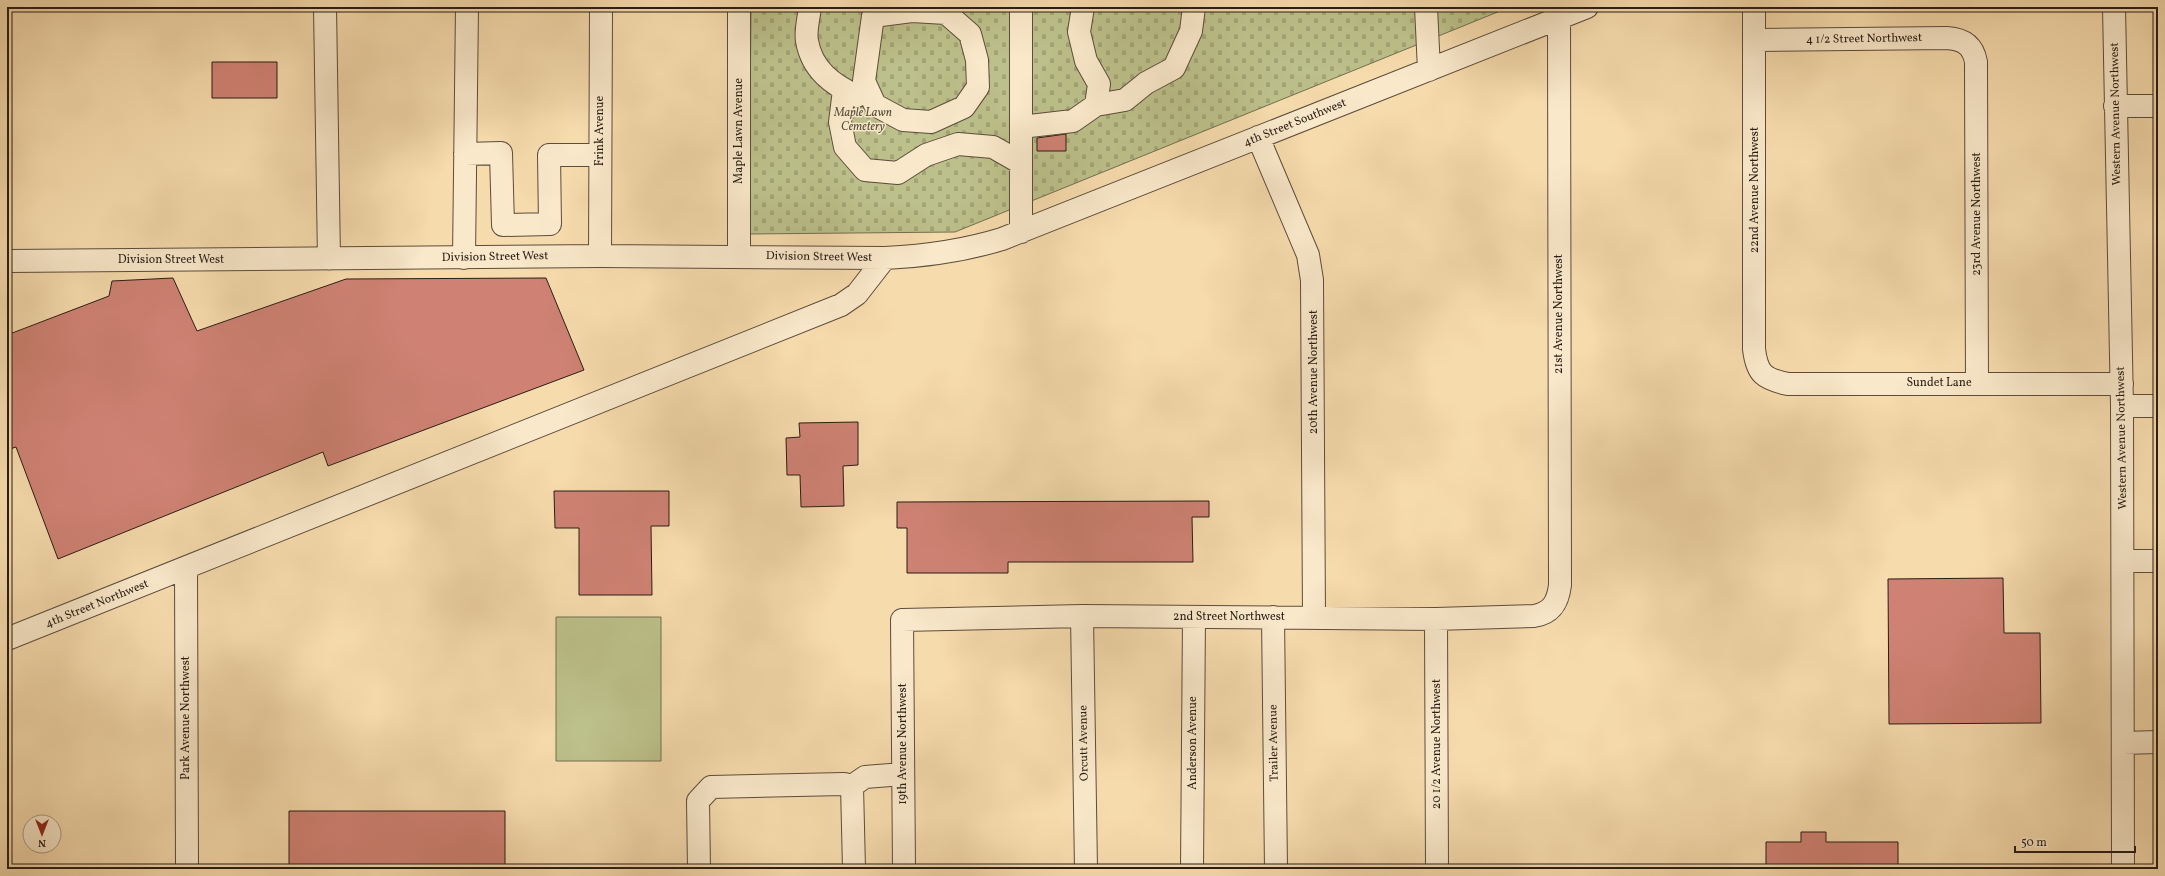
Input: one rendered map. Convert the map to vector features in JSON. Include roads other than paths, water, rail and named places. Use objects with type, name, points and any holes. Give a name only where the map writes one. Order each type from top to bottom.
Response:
[{"type":"street","points":[[325,7],[329,259]]},
{"type":"street","points":[[464,258],[467,7]]},
{"type":"street","name":"Frink Avenue","points":[[600,256],[601,7]]},
{"type":"street","name":"Maple Lawn Avenue","points":[[739,7],[739,256]]},
{"type":"street","points":[[810,7],[807,41],[819,71],[844,90],[903,120],[931,122],[964,107],[978,87],[977,60],[970,34],[945,10],[868,11],[864,81],[875,105]]},
{"type":"street","points":[[1012,236],[1021,163],[1021,7]]},
{"type":"street","points":[[1083,7],[1079,32],[1086,61],[1099,84],[1096,105]]},
{"type":"street","points":[[1021,127],[1073,121],[1096,105],[1125,100],[1146,83],[1174,68],[1191,31],[1194,7]]},
{"type":"street","points":[[1426,7],[1429,70]]},
{"type":"street","name":"4th Street Southwest","points":[[885,258],[940,254],[971,249],[1012,236],[1587,7]]},
{"type":"street","name":"22nd Avenue Northwest","points":[[1754,7],[1756,40],[1754,349],[1756,362],[1760,372]]},
{"type":"street","name":"Western Avenue Northwest","points":[[2114,7],[2124,561],[2123,869]]},
{"type":"street","name":"21st Avenue Northwest","points":[[1553,607],[1559,597],[1560,585],[1559,18]]},
{"type":"street","name":"4 1/2 Street Northwest","points":[[1756,40],[1947,38],[1958,39],[1970,46]]},
{"type":"street","name":"23rd Avenue Northwest","points":[[1970,46],[1974,53],[1976,62],[1977,383]]},
{"type":"street","points":[[844,90],[840,122],[845,147],[865,170],[898,173],[926,155],[958,144],[993,147],[1021,163]]},
{"type":"street","points":[[2115,106],[2158,106]]},
{"type":"street","name":"20th Avenue Northwest","points":[[1258,137],[1308,255],[1312,280],[1314,618]]},
{"type":"street","points":[[465,154],[501,153],[503,224],[550,224],[549,155],[600,155]]},
{"type":"street","name":"Division Street West","points":[[7,261],[600,256],[885,258]]},
{"type":"street","name":"Division Street West","points":[[186,568],[841,306],[857,294],[885,258]]},
{"type":"street","name":"Sundet Lane","points":[[1760,372],[1772,381],[1788,384],[2122,384]]},
{"type":"street","points":[[2122,406],[2158,406]]},
{"type":"street","points":[[2124,561],[2158,561]]},
{"type":"street","name":"4th Street Northwest","points":[[7,639],[186,568]]},
{"type":"street","name":"Park Avenue Northwest","points":[[186,568],[187,869]]},
{"type":"street","name":"2nd Street Northwest","points":[[902,620],[1082,616],[1194,618],[1436,618],[1534,616],[1544,614],[1553,607]]},
{"type":"street","name":"Orcutt Avenue","points":[[1082,616],[1086,869]]},
{"type":"street","name":"Anderson Avenue","points":[[1192,869],[1194,618]]},
{"type":"street","name":"Trailer Avenue","points":[[1273,618],[1276,869]]},
{"type":"street","name":"20 1/2 Avenue Northwest","points":[[1436,618],[1437,869]]},
{"type":"street","name":"19th Avenue Northwest","points":[[902,620],[904,869]]},
{"type":"street","points":[[2123,743],[2158,742]]},
{"type":"street","points":[[699,869],[698,801],[711,787],[844,784],[852,786],[865,777],[904,774]]},
{"type":"street","points":[[852,786],[854,869]]},
{"type":"park label","name":"Maple Lawn Cemetery","points":[[863,120]]}]
